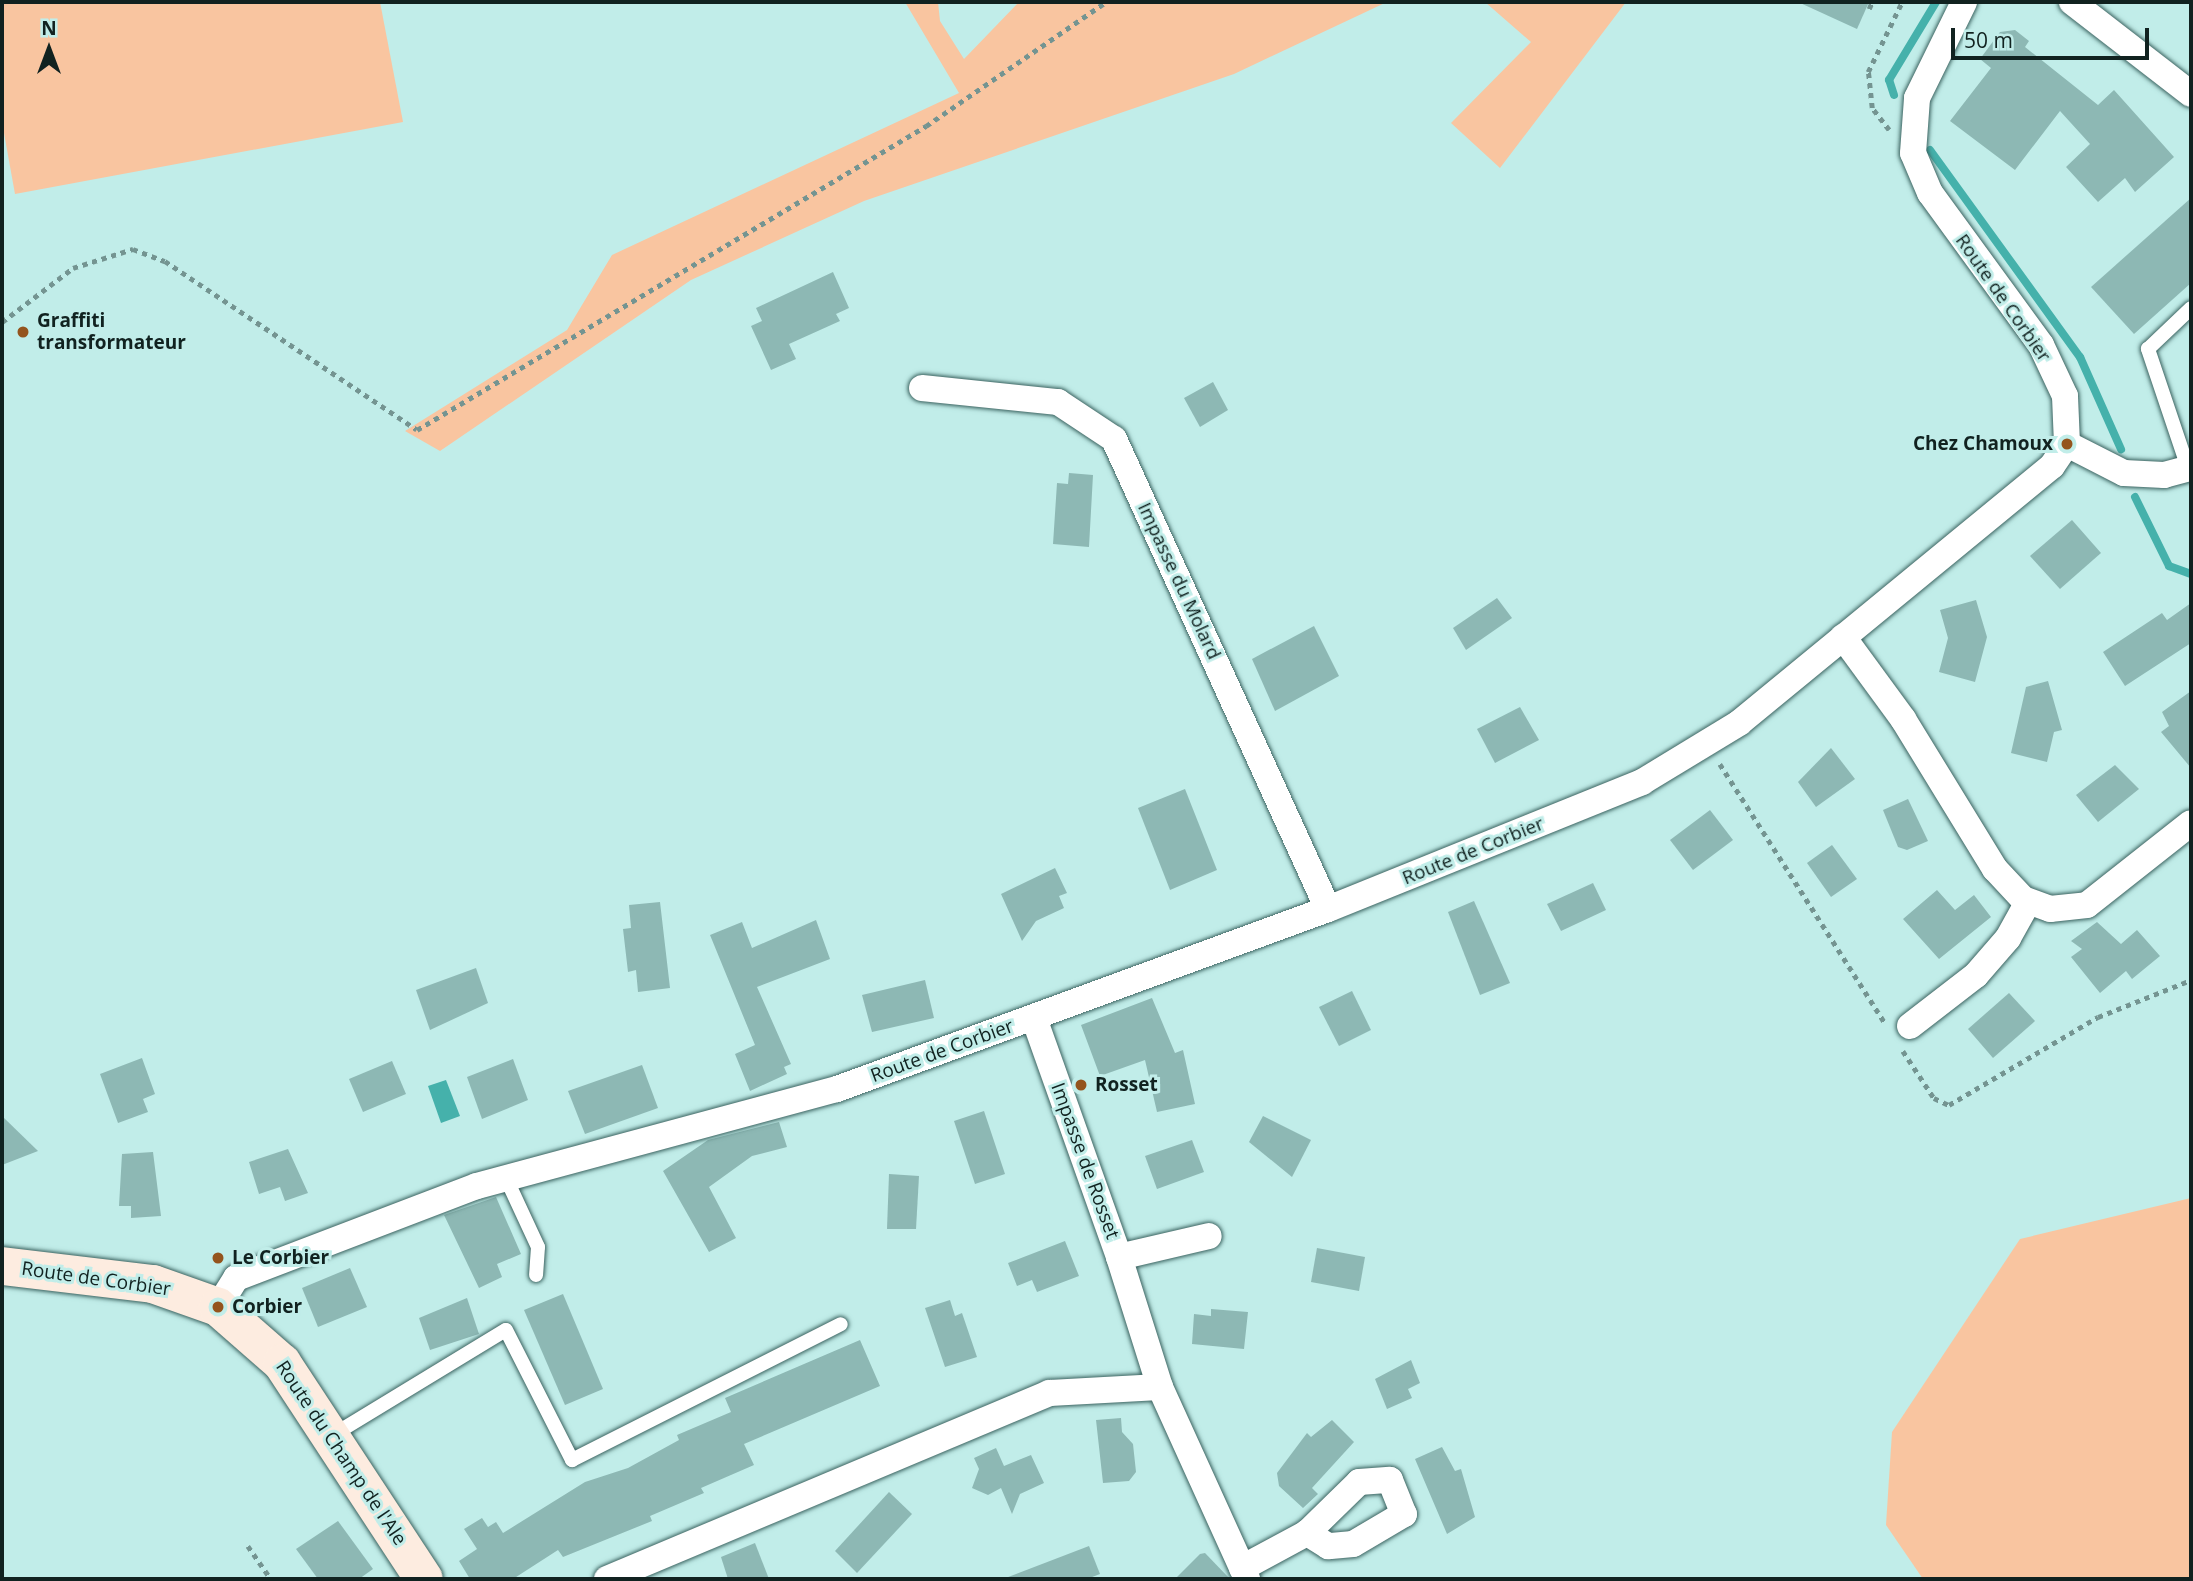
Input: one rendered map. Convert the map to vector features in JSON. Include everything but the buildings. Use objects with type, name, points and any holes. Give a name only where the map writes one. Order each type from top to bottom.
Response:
[{"type":"street","points":[[1911,135],[1923,82],[1964,2]]},
{"type":"street","points":[[2072,2],[2191,94]]},
{"type":"street","name":"Route de Corbier","points":[[2,1266],[153,1284],[218,1307],[236,1278],[506,1178],[837,1089],[1328,909],[1642,782],[1707,743],[1843,637],[2052,466],[2067,444],[2065,396],[2041,345],[1930,193],[1911,135]]},
{"type":"street","name":"Impasse du Molard","points":[[922,388],[1058,402],[1114,439],[1328,909]]},
{"type":"street","points":[[2067,444],[2124,473],[2164,475],[2190,468]]},
{"type":"street","points":[[1843,637],[1903,719],[1996,869],[2028,902],[2050,909],[2087,905],[2191,823]]},
{"type":"street","points":[[1899,1033],[1976,975],[2008,938],[2028,902]]},
{"type":"street","name":"Impasse de Rosset","points":[[1034,1017],[1119,1257],[1209,1237]]},
{"type":"street","points":[[1119,1257],[1160,1387],[1245,1574],[1307,1533]]},
{"type":"street","name":"Route du Champ de l'Ale","points":[[218,1307],[282,1363],[424,1579]]},
{"type":"street","points":[[607,1579],[1049,1393],[1160,1387]]},
{"type":"lane","points":[[2190,468],[2148,349],[2191,308]]},
{"type":"lane","points":[[506,1178],[538,1247],[536,1275]]},
{"type":"lane","points":[[331,1435],[506,1330],[572,1460],[841,1324]]},
{"type":"path","points":[[2,321],[73,268],[133,248],[165,261],[417,430],[926,126],[1106,2]]},
{"type":"path","points":[[1869,9],[1872,2]]},
{"type":"path","points":[[1902,2],[1867,87],[1885,127],[1911,135]]},
{"type":"path","points":[[1707,743],[1899,1033],[1934,1098],[1949,1105],[2098,1017],[2191,980]]},
{"type":"path","points":[[248,1546],[271,1579]]},
{"type":"shaded area","points":[[2,2],[380,2],[403,122],[15,194],[2,122]]},
{"type":"shaded area","points":[[905,2],[938,2],[940,21],[964,59],[1019,2],[1387,2],[1234,74],[864,201],[691,280],[440,451],[405,431],[567,330],[612,255],[959,93]]},
{"type":"shaded area","points":[[1485,2],[1626,2],[1500,168],[1451,123],[1531,42]]},
{"type":"shaded area","points":[[2191,1198],[2191,1579],[1923,1579],[1886,1525],[1892,1432],[2020,1239]]},
{"type":"water","points":[[446,1080],[460,1116],[441,1123],[428,1086]]},
{"type":"waterway","points":[[1894,95],[1889,80],[1936,2]]},
{"type":"waterway","points":[[1930,150],[2080,357],[2121,449]]},
{"type":"waterway","points":[[2135,497],[2169,566],[2191,574]]},
{"type":"place","name":"Graffiti transformateur","points":[[23,332]]},
{"type":"place","name":"Chez Chamoux","points":[[2067,444]]},
{"type":"place","name":"Rosset","points":[[1081,1085]]},
{"type":"place","name":"Le Corbier","points":[[218,1258]]},
{"type":"place","name":"Corbier","points":[[218,1307]]}]
